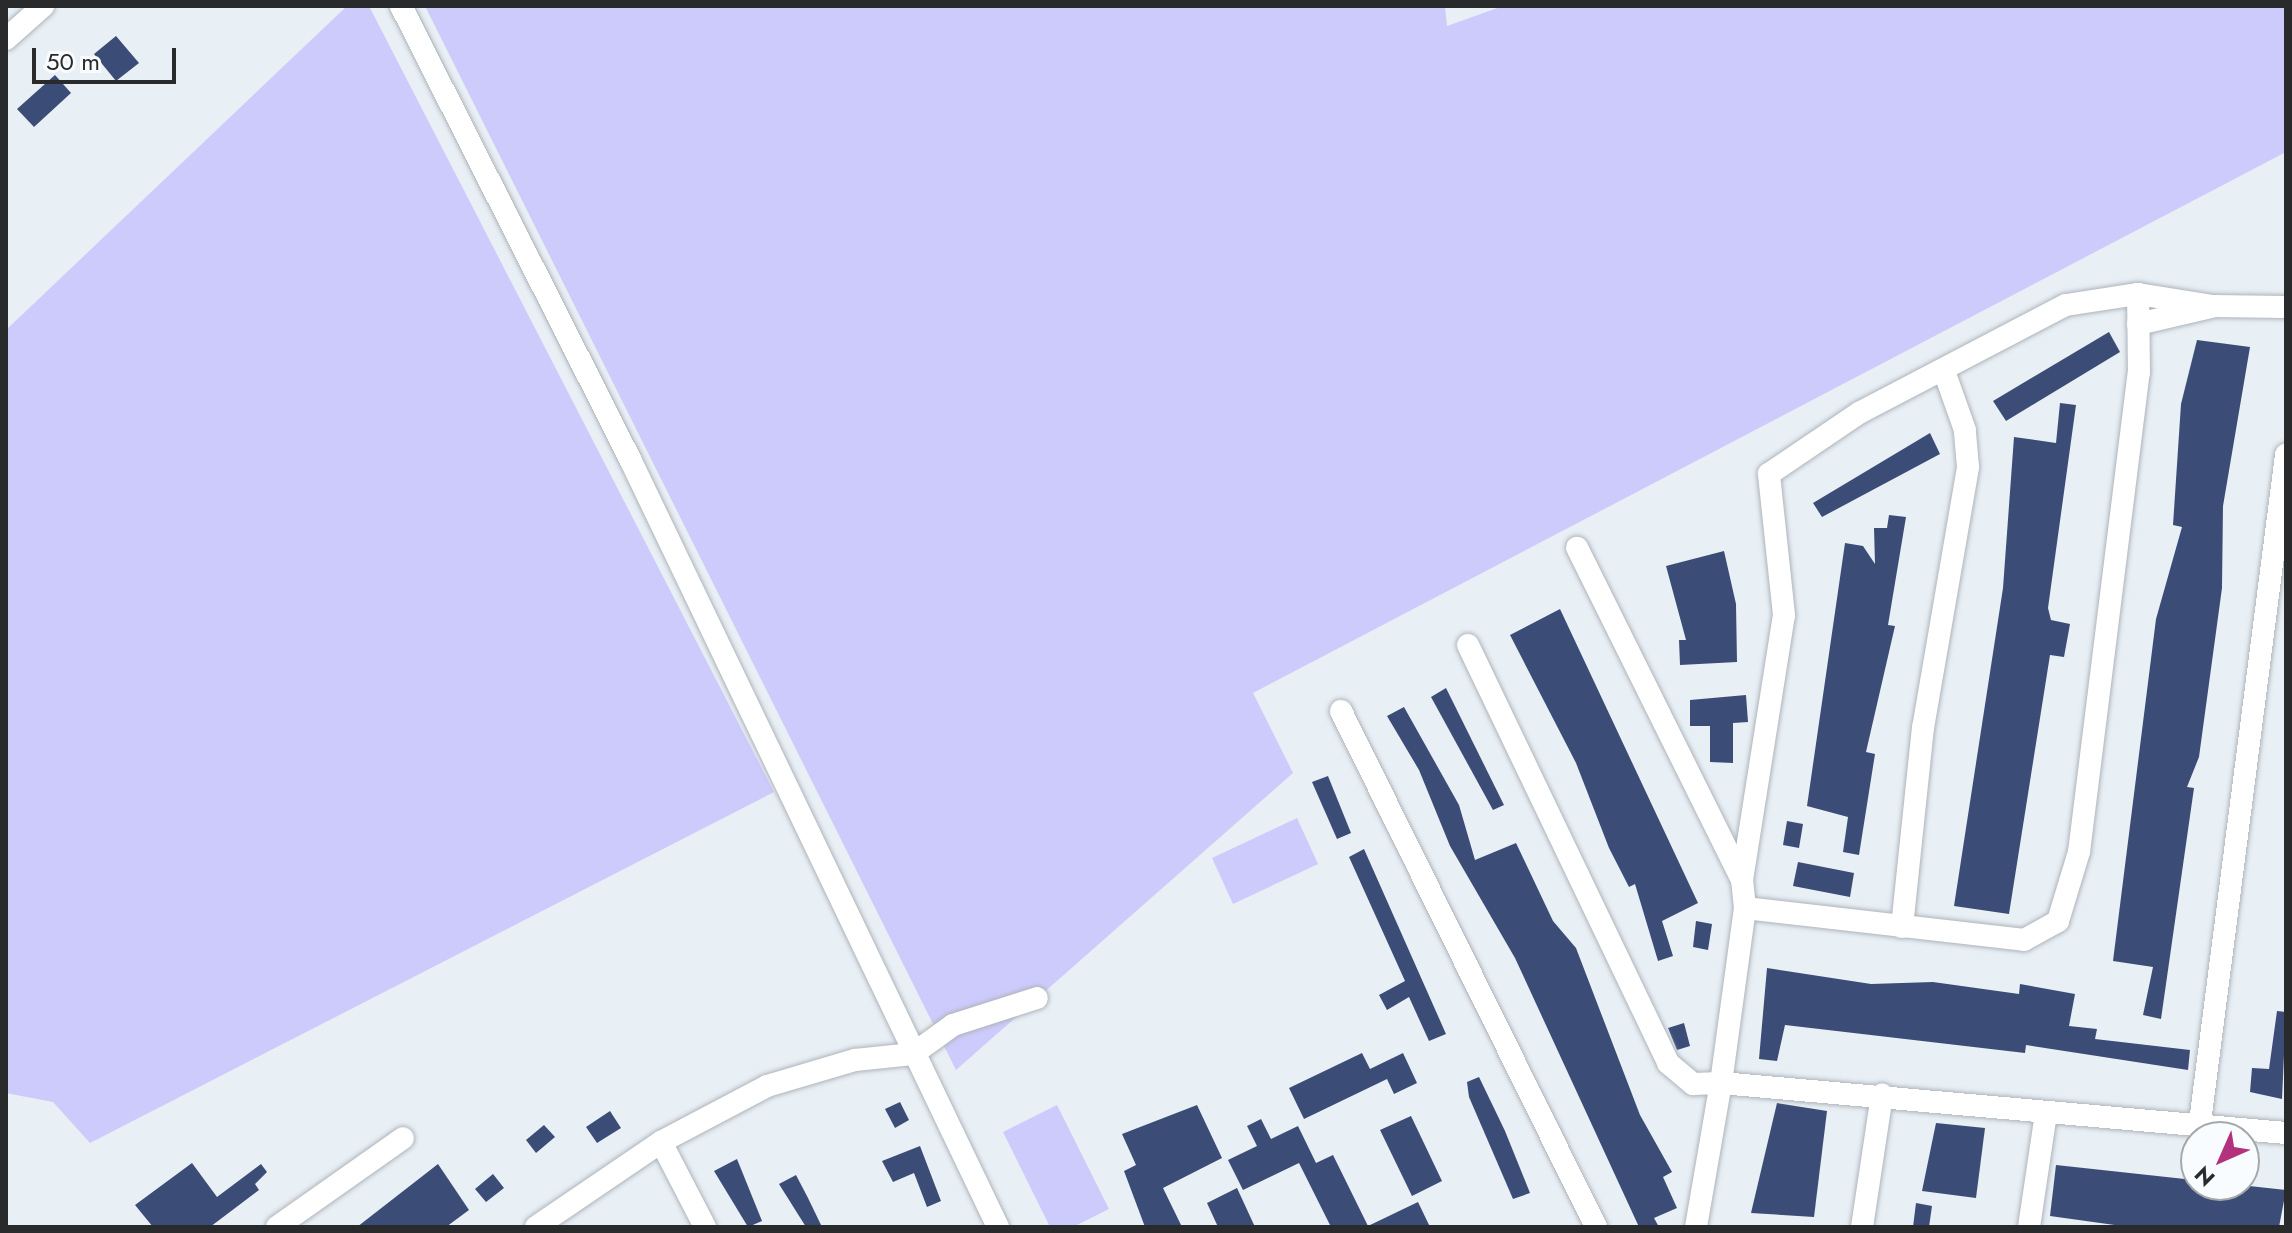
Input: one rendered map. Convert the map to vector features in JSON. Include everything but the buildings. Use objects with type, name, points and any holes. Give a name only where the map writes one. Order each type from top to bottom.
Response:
[{"type":"street","points":[[6,39],[43,6]]},
{"type":"street","points":[[401,6],[592,385],[998,1227]]},
{"type":"street","points":[[1745,908],[2024,940],[2041,936],[2064,912],[2079,852],[2139,373],[2138,294]]},
{"type":"street","points":[[1696,1227],[1721,1083],[1745,908],[1742,880],[1784,615],[1769,474],[1859,413],[2066,305],[2138,294],[2213,306],[2286,307]]},
{"type":"street","points":[[2138,324],[2213,306]]},
{"type":"street","points":[[1902,927],[1923,728],[1968,467],[1965,430],[1944,371]]},
{"type":"street","points":[[2200,1121],[2286,455]]},
{"type":"street","points":[[1577,548],[1742,880]]},
{"type":"street","points":[[1468,645],[1668,1063],[1693,1084],[1721,1083],[1882,1094],[2046,1113],[2183,1121]]},
{"type":"street","points":[[1341,711],[1596,1227]]},
{"type":"street","points":[[536,1227],[661,1142],[767,1086],[855,1060],[913,1054],[953,1025],[1037,998]]},
{"type":"street","points":[[1862,1227],[1882,1094]]},
{"type":"street","points":[[2029,1227],[2046,1113]]},
{"type":"street","points":[[2260,1130],[2286,1133]]},
{"type":"street","points":[[277,1227],[403,1138]]},
{"type":"street","points":[[661,1142],[705,1227]]},
{"type":"shaded area","points":[[347,6],[369,6],[774,792],[90,1143],[53,1102],[6,1093],[6,330]]},
{"type":"shaded area","points":[[425,6],[1445,6],[1447,26],[1503,6],[2286,6],[2286,152],[1253,693],[1293,773],[956,1070]]},
{"type":"shaded area","points":[[1297,818],[1318,864],[1233,904],[1212,858]]},
{"type":"shaded area","points":[[1057,1105],[1109,1209],[1073,1227],[1050,1227],[1003,1132]]}]
